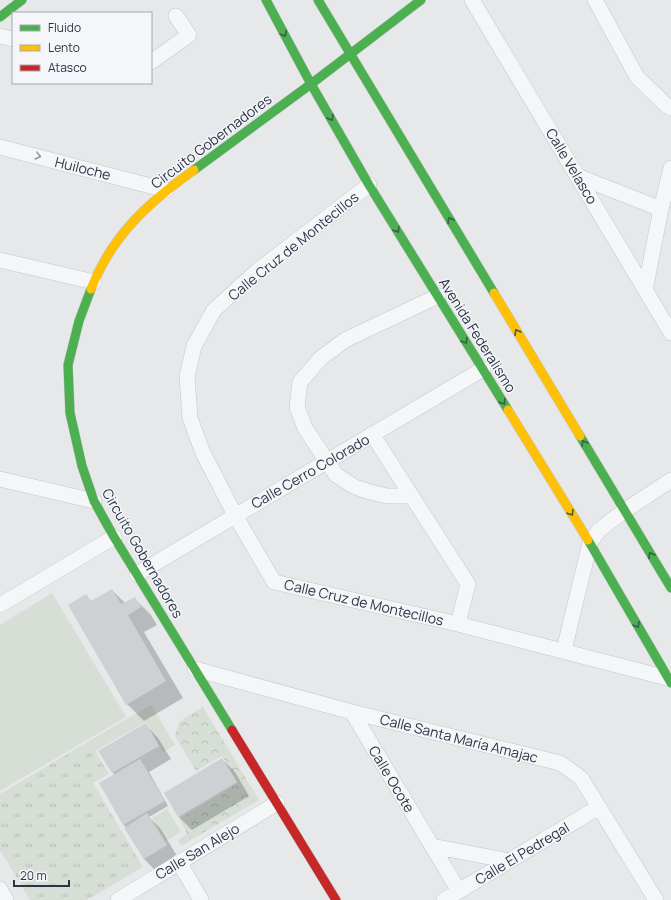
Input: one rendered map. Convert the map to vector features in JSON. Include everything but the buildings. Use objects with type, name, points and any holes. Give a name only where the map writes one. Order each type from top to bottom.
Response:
[{"type":"main road","points":[[0,17],[22,0]]},
{"type":"main road","name":"Avenida Federalismo","points":[[266,0],[311,84],[369,185],[590,543],[669,680]]},
{"type":"main road","points":[[318,0],[671,588]]},
{"type":"main road","name":"Circuito Gobernadores","points":[[336,900],[114,537],[94,501],[82,466],[70,414],[68,365],[79,321],[94,282],[108,254],[130,224],[166,190],[311,84],[421,0]]},
{"type":"street","name":"Calle Velasco","points":[[472,0],[671,333]]},
{"type":"street","points":[[595,0],[637,77],[671,108]]},
{"type":"street","points":[[152,61],[189,35],[176,16]]},
{"type":"street","points":[[0,36],[12,39]]},
{"type":"street","name":"Huiloche","points":[[0,147],[166,190]]},
{"type":"street","points":[[645,290],[661,209],[671,168]]},
{"type":"street","points":[[577,176],[661,209]]},
{"type":"street","name":"Calle Cruz de Montecillos","points":[[369,185],[257,271],[214,310],[194,346],[187,377],[190,418],[202,453],[274,582],[564,650],[669,680]]},
{"type":"street","points":[[0,260],[94,282]]},
{"type":"street","points":[[411,496],[387,496],[370,492],[355,487],[336,475],[305,428],[297,406],[300,382],[321,358],[345,340],[438,296]]},
{"type":"street","name":"Calle Cerro Colorado","points":[[137,574],[235,514],[483,369]]},
{"type":"street","points":[[372,434],[468,584],[458,624]]},
{"type":"street","points":[[0,479],[94,501]]},
{"type":"street","points":[[564,650],[590,543],[599,530],[624,511],[670,485]]},
{"type":"street","points":[[0,605],[114,537]]},
{"type":"street","name":"Calle Santa María Amajac","points":[[195,669],[352,712],[560,763],[581,778],[656,900]]},
{"type":"street","name":"Calle Ocote","points":[[352,712],[459,891]]},
{"type":"street","name":"Calle San Alejo","points":[[118,900],[277,803]]},
{"type":"street","name":"Calle El Pedregal","points":[[444,900],[599,807]]},
{"type":"street","points":[[432,846],[509,861]]},
{"type":"street","points":[[179,862],[201,900]]},
{"type":"street","points":[[0,889],[6,900]]},
{"type":"green space","points":[[52,593],[126,717],[0,791],[0,625]]},
{"type":"green space","points":[[151,705],[175,745],[163,752],[146,722],[95,751],[89,741]]},
{"type":"green space","points":[[203,707],[259,800],[181,846],[178,840],[187,834],[179,819],[238,783],[222,756],[196,771],[175,736],[179,722]]},
{"type":"green space","points":[[89,741],[109,774],[93,783],[143,867],[87,900],[30,900],[0,850],[0,794]]},
{"type":"green space","points":[[167,809],[181,832],[166,841],[152,818]]},
{"type":"traffic: fast","points":[[0,17],[22,0]]},
{"type":"traffic: fast","points":[[266,0],[311,84],[369,185],[508,410]]},
{"type":"traffic: fast","points":[[318,0],[494,293]]},
{"type":"traffic: fast","points":[[194,170],[311,84],[421,0]]},
{"type":"traffic: fast","points":[[91,289],[79,321],[68,365],[70,413],[82,466],[94,501],[114,537],[232,730]]},
{"type":"traffic: fast","points":[[580,436],[671,588]]},
{"type":"traffic: fast","points":[[588,540],[671,683]]},
{"type":"traffic: slow","points":[[91,289],[110,252],[121,236],[147,207],[194,170]]},
{"type":"traffic: slow","points":[[494,293],[580,436]]},
{"type":"traffic: slow","points":[[508,410],[588,540]]},
{"type":"traffic: jam","points":[[232,730],[336,900]]}]
